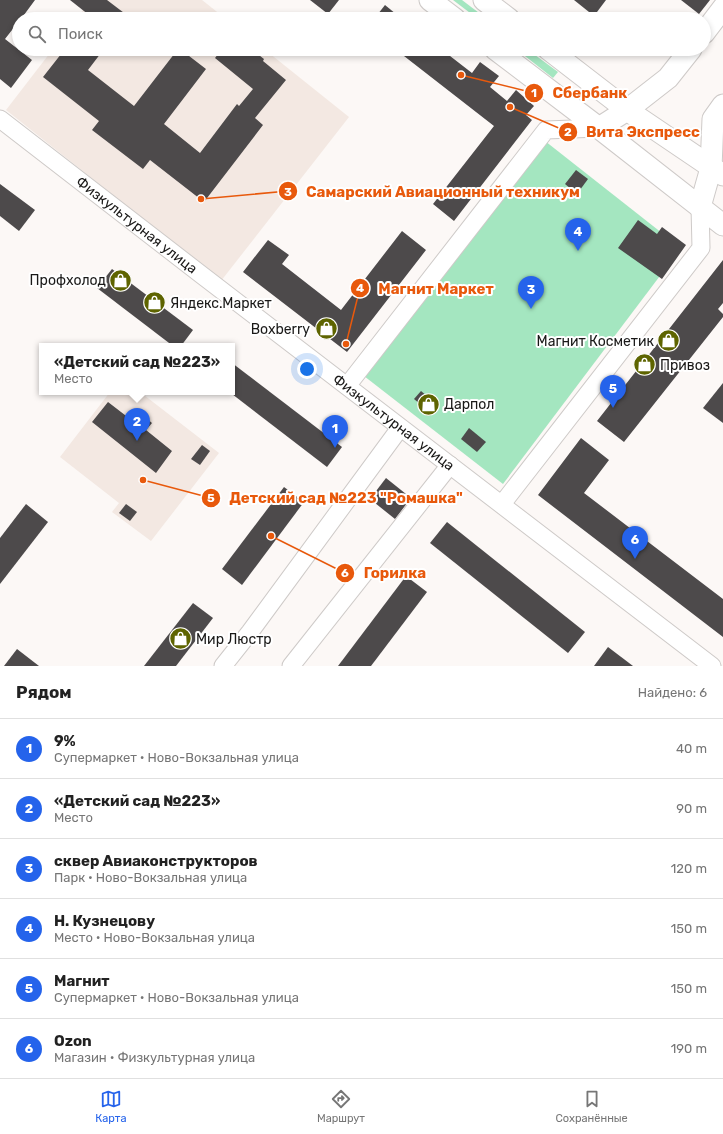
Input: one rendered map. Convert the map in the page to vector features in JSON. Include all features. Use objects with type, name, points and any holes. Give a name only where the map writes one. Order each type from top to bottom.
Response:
[{"type":"main road","points":[[430,0],[446,12]]},
{"type":"main road","points":[[484,0],[500,12]]},
{"type":"main road","points":[[711,24],[723,8]]},
{"type":"main road","points":[[504,56],[723,225]]},
{"type":"main road","points":[[557,56],[627,110],[717,172]]},
{"type":"main road","points":[[599,128],[627,110],[668,78],[685,56]]},
{"type":"main road","points":[[700,207],[717,172],[713,119],[723,105]]},
{"type":"street","name":"Физкультурная улица","points":[[0,119],[400,428],[502,504],[712,666]]},
{"type":"street","points":[[347,386],[546,130],[599,128]]},
{"type":"street","points":[[502,504],[701,248],[700,207]]},
{"type":"street","points":[[222,666],[250,632],[400,428]]},
{"type":"street","points":[[291,666],[450,465]]},
{"type":"shaded area","points":[[91,0],[202,0],[217,12],[82,12]]},
{"type":"shaded area","points":[[48,56],[273,56],[349,117],[221,281],[6,110]]},
{"type":"shaded area","points":[[108,395],[144,395],[219,453],[151,541],[112,512],[119,503],[60,457]]},
{"type":"green space","points":[[453,0],[462,0],[478,12],[469,12]]},
{"type":"green space","points":[[525,56],[536,56],[558,72],[553,78]]},
{"type":"green space","points":[[545,141],[681,248],[503,484],[364,376]]},
{"type":"building","points":[[0,0],[35,0],[26,12],[12,12],[12,30],[5,39],[12,44],[12,56],[27,56],[32,60],[11,88],[0,79]]},
{"type":"building","points":[[70,0],[107,0],[123,12],[85,12]]},
{"type":"building","points":[[310,0],[339,0],[330,12],[325,12]]},
{"type":"building","points":[[574,0],[606,0],[597,12],[589,12]]},
{"type":"building","points":[[681,0],[710,0],[701,12],[696,12]]},
{"type":"building","points":[[385,5],[394,12],[380,12]]},
{"type":"building","points":[[60,56],[99,56],[88,70],[134,106],[173,56],[189,56],[206,69],[164,124],[200,153],[237,104],[239,106],[253,89],[215,58],[217,56],[260,56],[264,59],[263,61],[286,80],[255,118],[263,125],[204,202],[150,160],[143,169],[92,130],[99,121],[43,77]]},
{"type":"building","points":[[404,56],[450,56],[472,73],[480,62],[499,76],[490,87],[507,101],[516,90],[534,106],[526,115],[532,120],[454,221],[433,204],[494,126]]},
{"type":"building","points":[[576,170],[588,179],[577,194],[565,184]]},
{"type":"building","points":[[0,184],[35,210],[19,231],[0,216]]},
{"type":"building","points":[[638,220],[657,234],[662,227],[686,245],[662,279],[618,248]]},
{"type":"building","points":[[402,231],[426,250],[347,352],[243,272],[268,240],[289,255],[282,264],[341,310]]},
{"type":"building","points":[[723,260],[723,303],[718,309],[723,314],[723,317],[624,442],[597,421]]},
{"type":"building","points":[[112,269],[193,330],[183,343],[169,343],[97,288]]},
{"type":"building","points":[[235,365],[342,447],[327,467],[233,395],[235,395]]},
{"type":"building","points":[[723,383],[723,423],[703,408]]},
{"type":"building","points":[[421,391],[439,406],[432,414],[414,399]]},
{"type":"building","points":[[108,402],[134,422],[140,413],[152,423],[146,430],[172,451],[156,473],[92,422]]},
{"type":"building","points":[[469,428],[486,442],[477,452],[461,439]]},
{"type":"building","points":[[581,438],[609,460],[584,493],[723,599],[723,637],[538,495]]},
{"type":"building","points":[[202,445],[210,451],[200,465],[191,459]]},
{"type":"building","points":[[386,478],[411,498],[395,519],[370,499]]},
{"type":"building","points":[[284,487],[304,502],[242,585],[222,569]]},
{"type":"building","points":[[26,504],[48,522],[0,584],[0,538]]},
{"type":"building","points":[[126,504],[137,512],[130,521],[119,513]]},
{"type":"building","points":[[447,522],[585,632],[568,653],[430,543]]},
{"type":"building","points":[[406,576],[427,592],[371,666],[338,666]]},
{"type":"building","points":[[193,603],[213,618],[176,666],[144,666]]},
{"type":"building","points":[[608,647],[633,666],[594,666]]},
{"type":"building","points":[[17,649],[39,666],[4,666]]},
{"type":"place","name":"Сбербанк","points":[[461,75]]},
{"type":"place","name":"Вита Экспресс","points":[[510,107]]},
{"type":"place","name":"Самарский Авиационный техникум","points":[[201,199]]},
{"type":"place","name":"Н. Кузнецову","points":[[578,251]]},
{"type":"place","name":"Профхолод","points":[[121,280]]},
{"type":"place","name":"Яндекс.Маркет","points":[[154,303]]},
{"type":"place","name":"сквер Авиаконструкторов","points":[[531,309]]},
{"type":"place","name":"Boxberry","points":[[326,329]]},
{"type":"place","name":"Магнит Косметик","points":[[669,341]]},
{"type":"place","name":"Магнит Маркет","points":[[346,344]]},
{"type":"place","name":"Привоз","points":[[644,365]]},
{"type":"place","name":"Дарпол","points":[[428,404]]},
{"type":"place","name":"Магнит","points":[[613,408]]},
{"type":"place","name":"«Детский сад №223»","points":[[137,441]]},
{"type":"place","name":"9%","points":[[335,448]]},
{"type":"place","name":"Детский сад №223 \"Ромашка\"","points":[[143,480]]},
{"type":"place","name":"Горилка","points":[[271,536]]},
{"type":"place","name":"Ozon","points":[[635,559]]},
{"type":"place","name":"Мир Люстр","points":[[181,639]]}]
